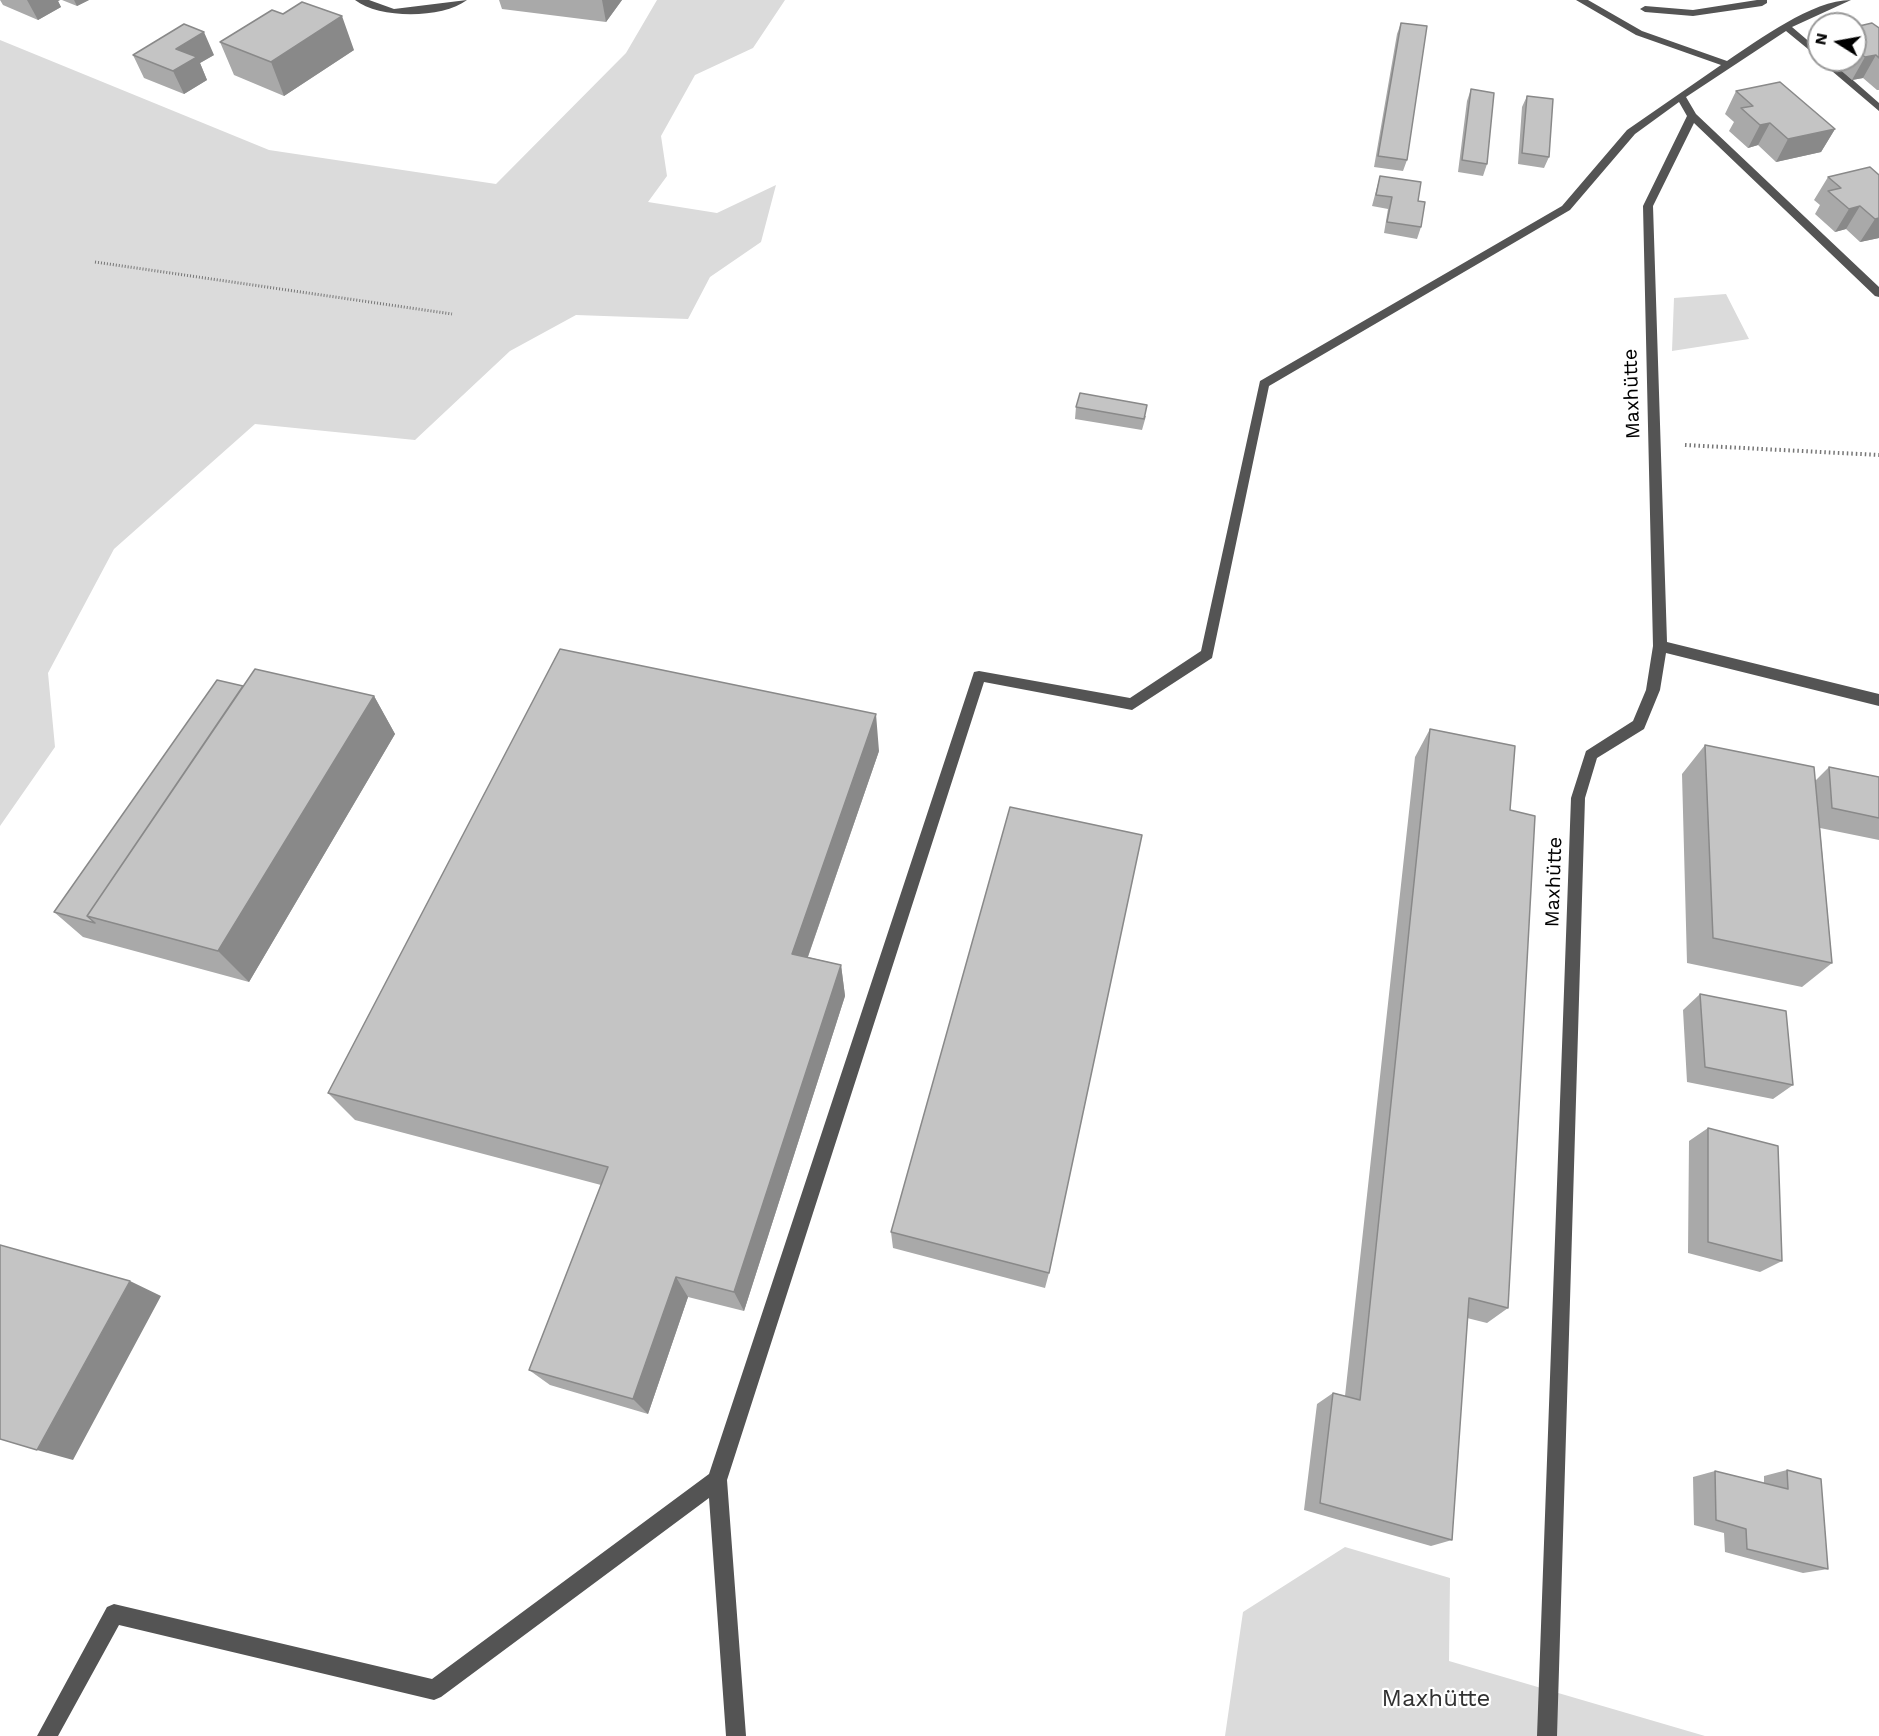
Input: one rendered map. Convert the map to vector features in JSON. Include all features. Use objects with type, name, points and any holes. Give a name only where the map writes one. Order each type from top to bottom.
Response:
[{"type":"street","points":[[360,0],[393,12],[440,8],[462,0]]},
{"type":"street","points":[[1581,0],[1642,16],[1726,64]]},
{"type":"street","points":[[1642,16],[1694,13],[1730,3],[1762,3],[1762,0]]},
{"type":"street","points":[[736,1736],[717,1480],[979,676],[1132,704],[1207,654],[1264,384],[1566,208],[1632,132],[1726,64],[1786,26],[1846,0]]},
{"type":"street","points":[[1786,26],[1807,44]]},
{"type":"street","points":[[1838,72],[1879,108]]},
{"type":"street","points":[[1681,96],[1692,116],[1879,293]]},
{"type":"street","name":"Maxhütte","points":[[1547,1736],[1578,798],[1591,755],[1639,725],[1653,690],[1660,646],[1648,206],[1692,116]]},
{"type":"street","points":[[1660,646],[1879,700]]},
{"type":"street","points":[[47,1736],[114,1614],[434,1690],[717,1480]]},
{"type":"path","points":[[95,261],[452,314]]},
{"type":"path","points":[[1654,443],[1879,454]]},
{"type":"green space","points":[[657,0],[785,0],[753,48],[695,75],[661,136],[667,176],[648,202],[717,213],[776,185],[761,242],[710,277],[688,319],[576,315],[510,351],[415,440],[255,424],[114,549],[48,673],[55,747],[0,826],[0,40],[269,150],[496,184],[626,53]]},
{"type":"green space","points":[[1726,294],[1749,339],[1672,351],[1674,298]]},
{"type":"green space","points":[[1345,1547],[1450,1578],[1449,1661],[1705,1736],[1225,1736],[1243,1612]]},
{"type":"building","points":[[302,2],[342,16],[271,62],[220,42],[272,10],[283,14]]},
{"type":"building","points":[[1401,23],[1427,26],[1407,160],[1378,156]]},
{"type":"building","points":[[1872,23],[1879,28],[1879,58],[1876,55],[1867,57],[1867,24]]},
{"type":"building","points":[[184,24],[204,32],[176,49],[197,57],[173,71],[133,55]]},
{"type":"building","points":[[1780,82],[1835,129],[1788,139],[1770,123],[1760,125],[1741,108],[1753,106],[1736,91]]},
{"type":"building","points":[[1471,89],[1494,93],[1487,164],[1462,160]]},
{"type":"building","points":[[1527,96],[1553,99],[1549,157],[1522,153]]},
{"type":"building","points":[[1870,167],[1879,175],[1879,218],[1875,219],[1860,206],[1849,209],[1828,191],[1841,188],[1828,177]]},
{"type":"building","points":[[1380,176],[1421,182],[1418,201],[1425,202],[1421,227],[1387,222],[1392,197],[1376,195]]},
{"type":"building","points":[[1080,393],[1147,405],[1144,419],[1076,407]]},
{"type":"building","points":[[560,649],[876,714],[792,954],[841,965],[734,1292],[676,1277],[633,1399],[529,1370],[608,1167],[328,1093]]},
{"type":"building","points":[[255,669],[374,696],[218,951],[87,916]]},
{"type":"building","points":[[217,680],[243,686],[87,916],[95,923],[54,912]]},
{"type":"building","points":[[1430,729],[1515,746],[1510,810],[1535,816],[1508,1308],[1469,1298],[1452,1540],[1320,1503],[1333,1393],[1360,1400]]},
{"type":"building","points":[[1705,745],[1814,767],[1832,963],[1713,938]]},
{"type":"building","points":[[1829,767],[1879,777],[1879,818],[1832,808]]},
{"type":"building","points":[[1010,807],[1142,835],[1049,1273],[891,1232]]},
{"type":"building","points":[[1700,994],[1786,1011],[1793,1085],[1705,1067]]},
{"type":"building","points":[[1708,1128],[1778,1146],[1782,1261],[1708,1242]]},
{"type":"building","points":[[0,1245],[130,1281],[37,1450],[0,1439]]},
{"type":"building","points":[[1787,1470],[1821,1479],[1828,1569],[1747,1549],[1746,1529],[1716,1520],[1715,1471],[1788,1489]]}]
